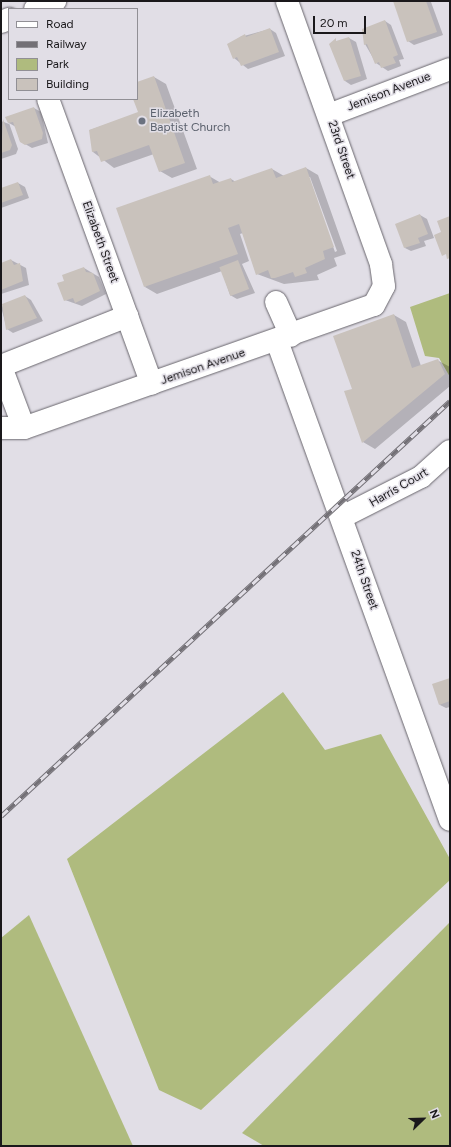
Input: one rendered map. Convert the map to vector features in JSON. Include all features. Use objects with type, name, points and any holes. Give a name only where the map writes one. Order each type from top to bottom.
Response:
[{"type":"street","points":[[38,8],[55,1]]},
{"type":"street","name":"23rd Street","points":[[287,1],[381,264],[384,286],[378,299]]},
{"type":"street","name":"Jemison Avenue","points":[[329,115],[450,69]]},
{"type":"street","name":"Elizabeth Street","points":[[48,100],[152,384]]},
{"type":"street","name":"Jemison Avenue","points":[[1,428],[24,428],[284,339],[374,305],[378,299]]},
{"type":"street","name":"24th Street","points":[[276,302],[284,339],[342,517],[450,820]]},
{"type":"street","points":[[24,428],[1,367],[127,316]]},
{"type":"street","name":"Harris Court","points":[[342,517],[384,499],[445,462]]},
{"type":"green space","points":[[450,293],[450,377],[439,358],[425,356],[410,307]]},
{"type":"green space","points":[[283,692],[325,750],[381,734],[450,859],[450,880],[201,1110],[159,1090],[67,859]]},
{"type":"green space","points":[[29,915],[133,1146],[1,1146],[1,938]]},
{"type":"green space","points":[[450,922],[450,1146],[264,1146],[242,1133]]},
{"type":"building","points":[[393,1],[426,1],[437,32],[407,42]]},
{"type":"building","points":[[385,20],[398,55],[393,57],[396,63],[381,68],[379,62],[375,64],[367,44],[364,45],[362,29]]},
{"type":"building","points":[[270,28],[279,52],[241,66],[237,57],[233,59],[227,44],[245,34],[246,37]]},
{"type":"building","points":[[349,37],[361,76],[344,81],[329,44],[336,38],[336,41]]},
{"type":"building","name":"Elizabeth Baptist Church","points":[[154,76],[185,163],[159,172],[149,145],[101,162],[97,151],[92,152],[89,130],[138,112],[133,100],[138,100],[138,82]]},
{"type":"building","points":[[34,107],[43,133],[42,139],[25,145],[20,142],[13,122],[8,123],[5,117]]},
{"type":"building","points":[[3,119],[12,145],[10,150],[1,153]]},
{"type":"building","points":[[306,167],[334,247],[323,251],[325,259],[305,268],[307,273],[295,277],[293,272],[271,278],[268,270],[256,275],[239,224],[228,228],[238,254],[144,287],[116,208],[210,175],[213,184],[231,178],[232,182],[272,168],[276,178]]},
{"type":"building","points":[[18,182],[23,195],[1,203],[1,188]]},
{"type":"building","points":[[420,214],[428,234],[418,238],[420,243],[404,248],[395,224]]},
{"type":"building","points":[[450,216],[450,258],[447,259],[446,254],[442,256],[434,235],[441,232],[437,221]]},
{"type":"building","points":[[11,259],[14,265],[20,263],[23,281],[1,290],[1,263]]},
{"type":"building","points":[[238,260],[249,289],[230,296],[219,267]]},
{"type":"building","points":[[84,267],[86,272],[93,273],[100,291],[75,303],[73,298],[64,301],[57,283],[64,281],[62,275]]},
{"type":"building","points":[[25,295],[37,318],[6,330],[2,304]]},
{"type":"building","points":[[394,314],[412,368],[438,359],[445,374],[362,443],[344,391],[352,389],[333,336]]},
{"type":"building","points":[[450,678],[450,701],[439,705],[432,684]]},
{"type":"railway","points":[[1,816],[450,401]]},
{"type":"place","name":"Elizabeth Baptist Church","points":[[142,121]]}]
